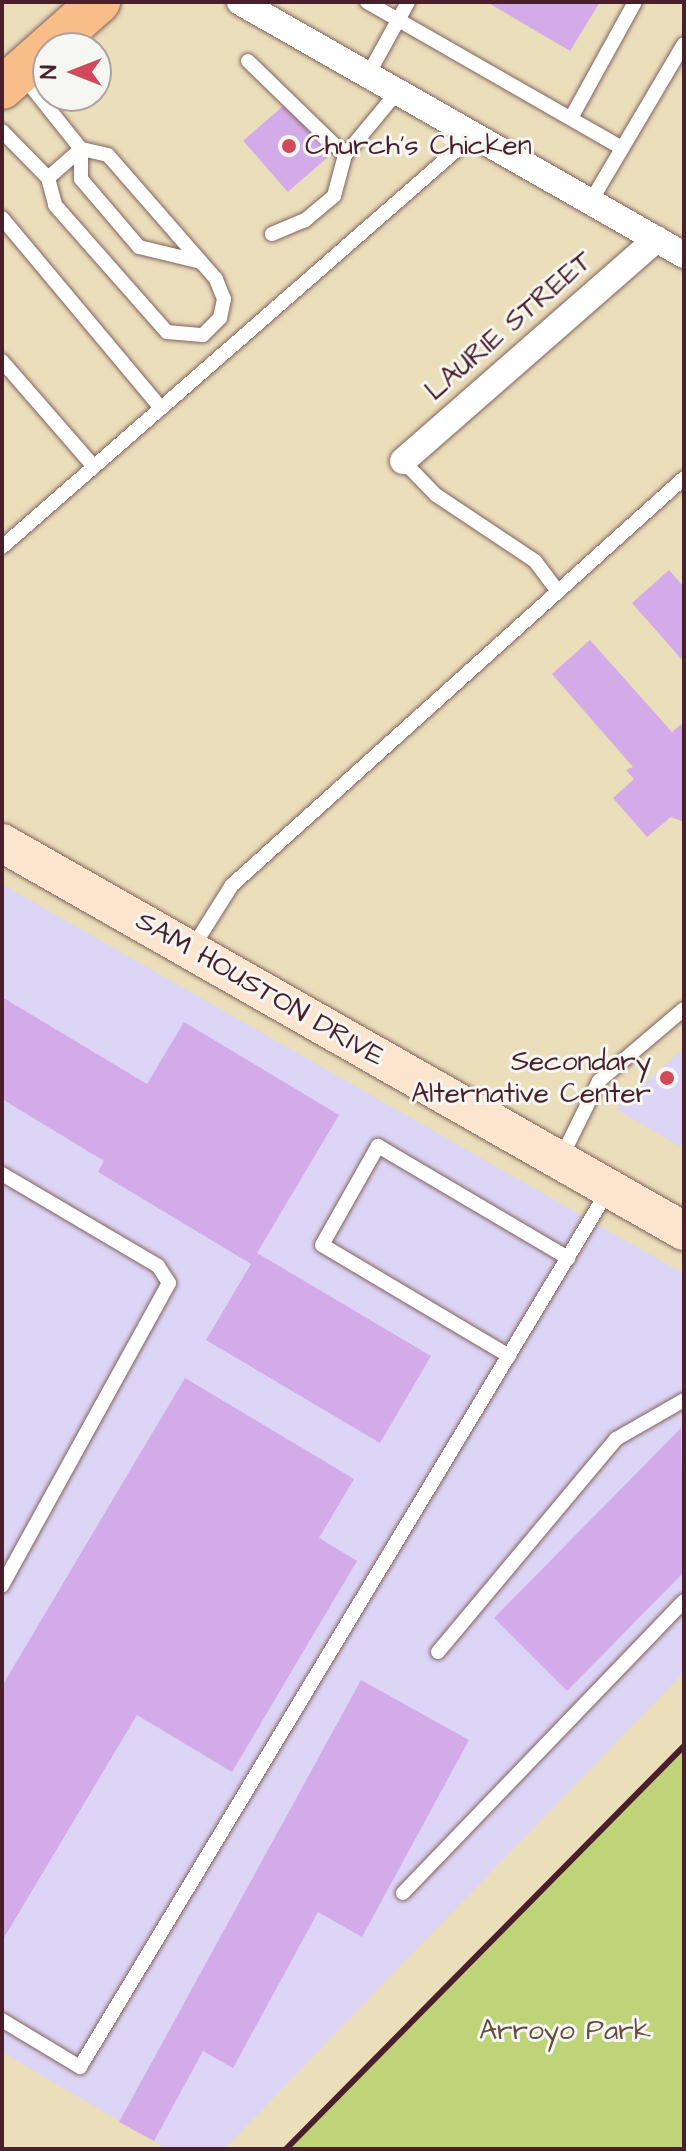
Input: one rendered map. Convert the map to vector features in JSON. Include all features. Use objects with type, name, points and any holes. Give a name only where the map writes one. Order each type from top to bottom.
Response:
[{"type":"main road","points":[[11,81],[99,2]]},
{"type":"street","points":[[240,2],[684,255]]},
{"type":"street","name":"LAURIE STREET","points":[[403,461],[657,239]]},
{"type":"street","name":"SAM HOUSTON DRIVE","points":[[2,843],[684,1231]]},
{"type":"lane","points":[[367,2],[622,148]]},
{"type":"lane","points":[[369,73],[408,2]]},
{"type":"lane","points":[[571,118],[635,2]]},
{"type":"lane","points":[[591,201],[684,44]]},
{"type":"lane","points":[[248,61],[345,155]]},
{"type":"lane","points":[[2,131],[48,178],[55,205],[167,332],[203,335],[220,318],[224,299],[201,262],[108,155],[81,149],[11,81]]},
{"type":"lane","points":[[272,234],[305,220],[334,196],[345,155],[399,90]]},
{"type":"lane","points":[[2,547],[475,134]]},
{"type":"lane","points":[[48,178],[81,149]]},
{"type":"lane","points":[[81,149],[81,179],[139,247],[201,262]]},
{"type":"lane","points":[[2,218],[161,408]]},
{"type":"lane","points":[[2,361],[94,467]]},
{"type":"lane","points":[[403,461],[436,495],[535,561],[558,591]]},
{"type":"lane","points":[[190,950],[232,885],[684,478]]},
{"type":"lane","points":[[559,1160],[599,1081],[684,1009]]},
{"type":"lane","points":[[509,1356],[322,1245],[378,1146],[568,1258]]},
{"type":"lane","points":[[2,1174],[158,1266],[169,1283],[2,1586]]},
{"type":"lane","points":[[2,2020],[80,2067],[610,1188]]},
{"type":"lane","points":[[438,1652],[616,1439],[684,1400]]},
{"type":"lane","points":[[403,1893],[684,1601]]},
{"type":"shaded area","points":[[2,884],[684,1274],[684,1672],[224,2149],[167,2149],[2,2052]]},
{"type":"shaded area","name":"Secondary Alternative Center","points":[[684,1048],[684,1149],[616,1109]]},
{"type":"green space","name":"Arroyo Park","points":[[684,1744],[684,2149],[283,2149]]},
{"type":"building","points":[[487,2],[600,2],[570,51]]},
{"type":"building","name":"Church's Chicken","points":[[290,100],[335,151],[288,192],[243,141]]},
{"type":"building","points":[[669,570],[684,587],[684,662],[632,603]]},
{"type":"building","points":[[590,640],[672,732],[684,722],[684,822],[671,817],[647,837],[613,798],[634,779],[626,770],[633,767],[552,674]]},
{"type":"building","points":[[2,997],[147,1084],[184,1022],[339,1115],[257,1253],[431,1356],[380,1443],[206,1340],[251,1264],[98,1172],[104,1161],[2,1099]]},
{"type":"building","points":[[185,1378],[354,1479],[319,1538],[357,1561],[232,1772],[137,1715],[2,1941],[2,1686]]},
{"type":"building","points":[[681,1428],[684,1572],[567,1691],[494,1618]]},
{"type":"building","points":[[361,1680],[469,1740],[362,1937],[318,1912],[233,2068],[203,2051],[154,2141],[119,2122]]},
{"type":"railway","points":[[286,2149],[684,1746]]},
{"type":"place","name":"Church's Chicken","points":[[289,146]]},
{"type":"place","name":"Secondary Alternative Center","points":[[667,1078]]}]
